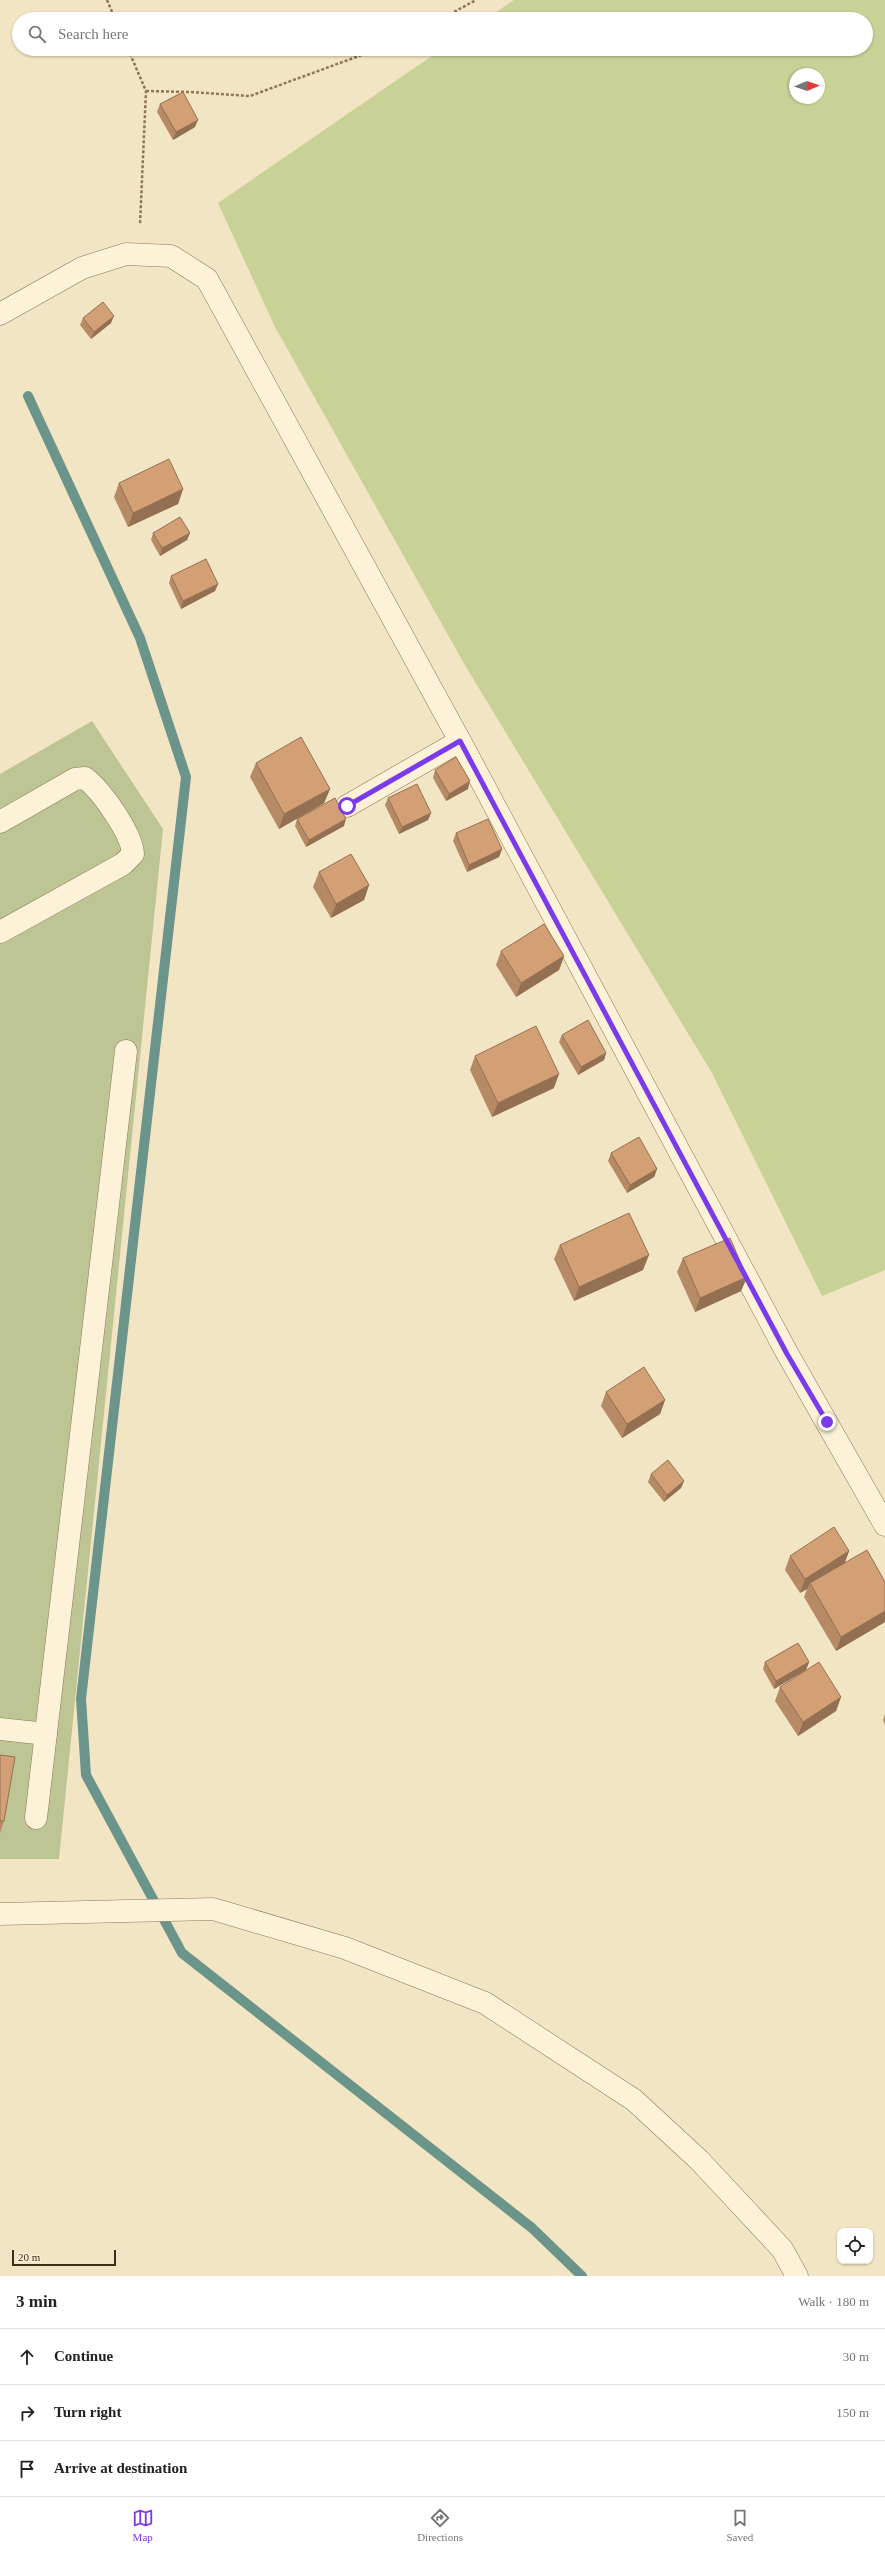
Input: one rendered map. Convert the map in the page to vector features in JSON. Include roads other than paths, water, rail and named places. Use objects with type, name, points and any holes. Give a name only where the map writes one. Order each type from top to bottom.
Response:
[{"type":"street","points":[[0,314],[82,268],[126,254],[171,256],[207,279],[460,741],[784,1346],[885,1525]]},
{"type":"street","points":[[347,806],[460,741]]},
{"type":"street","points":[[0,822],[75,779],[85,778],[95,785],[132,843],[133,854],[123,864],[0,932]]},
{"type":"street","points":[[36,1818],[126,1051]]},
{"type":"street","points":[[0,1729],[46,1734]]},
{"type":"street","points":[[0,1914],[213,1909],[345,1948],[485,2003],[634,2100],[699,2160],[782,2249],[797,2276]]},
{"type":"waterway","points":[[28,396],[140,638],[186,777],[81,1699],[86,1775],[182,1953],[532,2228],[582,2276]]}]
